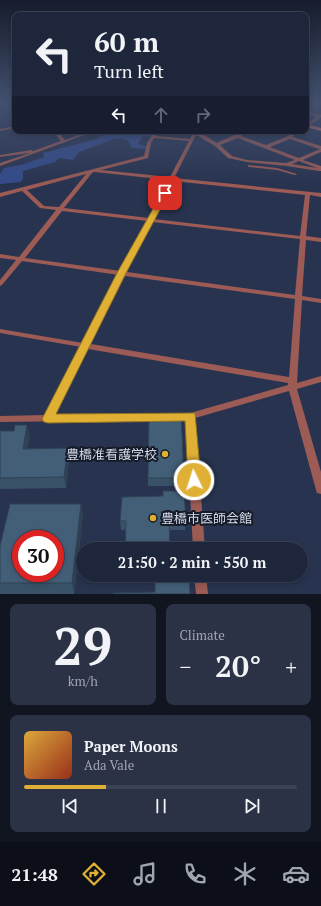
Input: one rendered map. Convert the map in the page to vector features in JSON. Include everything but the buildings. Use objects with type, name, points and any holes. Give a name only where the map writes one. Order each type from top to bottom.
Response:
[{"type":"street","points":[[57,134],[64,142]]},
{"type":"street","points":[[0,165],[85,134]]},
{"type":"street","points":[[0,195],[146,157],[149,143],[156,134]]},
{"type":"street","points":[[48,419],[194,134]]},
{"type":"street","points":[[200,135],[204,134]]},
{"type":"street","points":[[218,145],[240,134]]},
{"type":"street","points":[[266,147],[290,137],[293,134]]},
{"type":"street","points":[[200,135],[218,145],[230,158],[252,162],[321,169]]},
{"type":"street","points":[[238,136],[321,169]]},
{"type":"street","points":[[154,137],[192,140]]},
{"type":"street","points":[[290,137],[321,149]]},
{"type":"street","points":[[0,156],[49,148]]},
{"type":"street","points":[[287,165],[321,149]]},
{"type":"street","points":[[252,162],[250,166],[294,174]]},
{"type":"street","points":[[93,171],[321,195]]},
{"type":"street","points":[[0,284],[60,209],[93,171]]},
{"type":"street","points":[[23,189],[42,207],[321,240]]},
{"type":"street","points":[[309,194],[321,190]]},
{"type":"street","points":[[309,194],[303,238],[292,384],[321,490]]},
{"type":"street","points":[[0,256],[321,301]]},
{"type":"street","points":[[0,332],[292,384]]},
{"type":"street","points":[[0,419],[190,416],[292,384],[321,379]]},
{"type":"street","points":[[190,416],[199,542]]},
{"type":"street","points":[[201,582],[202,594]]},
{"type":"shaded area","points":[[104,134],[153,134],[151,137],[143,136],[138,144],[146,146],[145,149],[132,148],[128,141],[122,138],[114,139],[79,152],[73,160],[59,158],[55,162],[23,171],[23,179],[21,182],[0,184],[0,174],[4,168],[21,165],[44,157],[43,153],[97,139]]},
{"type":"place","name":"豊橋准看護学校","points":[[165,454]]},
{"type":"place","name":"豊橋市医師会館","points":[[153,518]]},
{"type":"route","points":[[165,193],[122,273],[48,419],[190,416],[194,480]]}]
